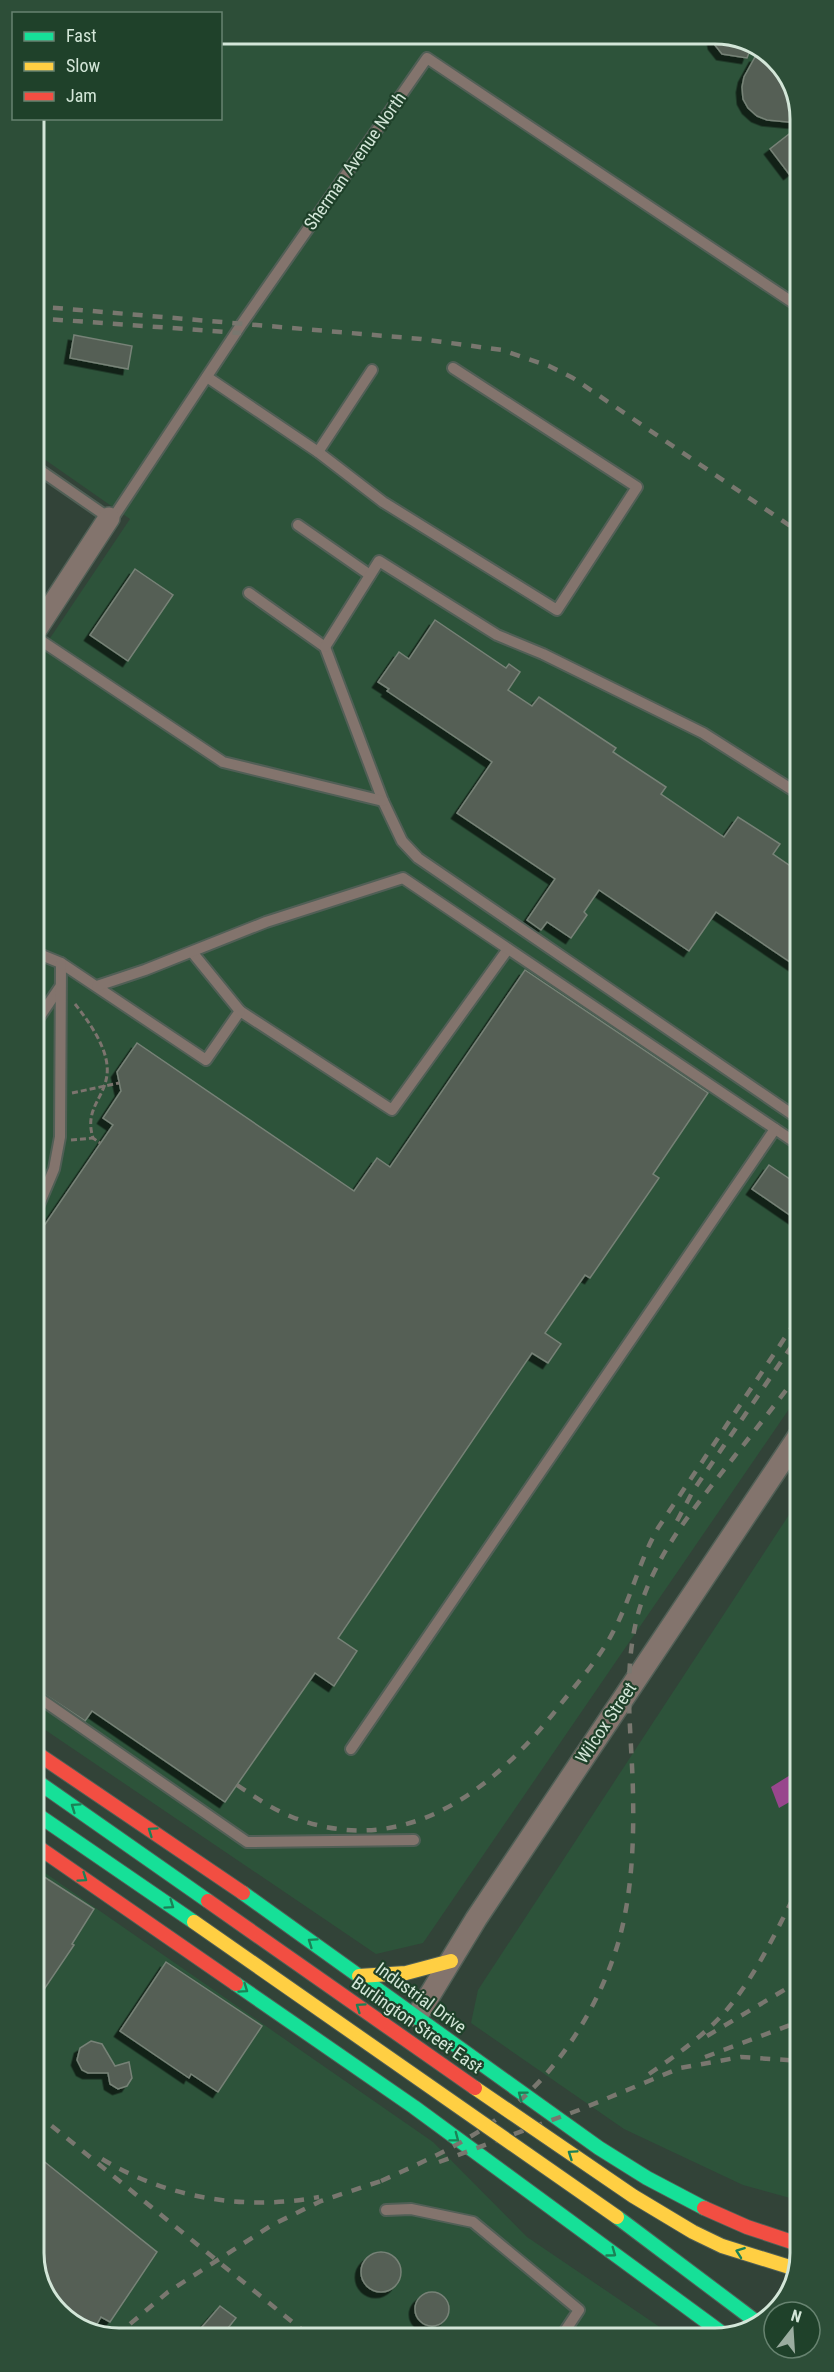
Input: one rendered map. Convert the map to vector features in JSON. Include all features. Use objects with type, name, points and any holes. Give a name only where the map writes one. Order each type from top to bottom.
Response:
[{"type":"street","name":"Sherman Avenue North","points":[[44,619],[110,518]]},
{"type":"street","name":"Wilcox Street","points":[[417,2016],[482,1909],[790,1449]]},
{"type":"street","name":"Industrial Drive","points":[[44,1758],[121,1809],[417,2016],[587,2141],[672,2193],[735,2223],[790,2242]]},
{"type":"street","name":"Burlington Street East","points":[[44,1786],[633,2196],[693,2232],[722,2246],[789,2267]]},
{"type":"street","points":[[44,1819],[615,2216],[753,2319]]},
{"type":"street","points":[[44,1851],[426,2116],[715,2328]]},
{"type":"street","points":[[360,1976],[412,1974],[451,1961]]},
{"type":"street","points":[[314,2038],[344,2042],[382,2036],[417,2016]]},
{"type":"street","points":[[417,2016],[413,2057],[417,2090],[426,2116]]},
{"type":"lane","name":"Sherman Avenue North","points":[[110,518],[121,507],[207,377],[427,58],[790,301]]},
{"type":"lane","points":[[207,377],[318,452],[383,502],[557,610],[637,488],[453,368]]},
{"type":"lane","points":[[318,452],[372,370]]},
{"type":"lane","points":[[44,473],[110,518]]},
{"type":"lane","points":[[298,525],[370,575]]},
{"type":"lane","points":[[325,647],[379,561],[481,626],[693,728],[790,788]]},
{"type":"lane","points":[[249,593],[325,647],[383,801],[402,841],[418,858],[790,1113]]},
{"type":"lane","points":[[44,641],[223,762],[383,801]]},
{"type":"lane","points":[[97,986],[192,952],[266,922],[403,878],[790,1139]]},
{"type":"lane","points":[[192,952],[240,1011],[392,1110],[508,949]]},
{"type":"lane","points":[[44,956],[61,963],[97,986],[206,1060],[240,1011]]},
{"type":"lane","points":[[44,1193],[51,1176],[59,1141],[62,1095],[61,963]]},
{"type":"lane","points":[[44,1010],[60,987]]},
{"type":"lane","points":[[351,1749],[775,1129]]},
{"type":"lane","points":[[44,1701],[247,1842],[414,1840]]},
{"type":"lane","points":[[386,2210],[411,2209],[473,2222],[579,2310],[567,2328]]},
{"type":"path","points":[[60,987],[92,1026],[107,1069],[103,1087],[91,1116],[93,1138]]},
{"type":"path","points":[[62,1095],[119,1083]]},
{"type":"path","points":[[59,1141],[93,1138],[100,1143]]},
{"type":"shaded area","points":[[222,44],[721,44],[735,46],[753,54],[772,69],[778,77],[790,108],[790,1408],[423,1943],[376,1954],[44,1729],[44,647],[130,519],[44,459],[44,120],[222,120]]},
{"type":"shaded area","points":[[790,1513],[790,2198],[743,2185],[624,2129],[471,2023],[478,1990]]},
{"type":"shaded area","points":[[790,1775],[790,1802],[779,1808],[771,1787]]},
{"type":"shaded area","points":[[44,1872],[433,2142],[527,2237],[661,2328],[113,2328],[90,2323],[69,2310],[49,2282],[44,2264]]},
{"type":"building","points":[[714,44],[735,46],[749,52],[747,58],[722,54]]},
{"type":"building","points":[[755,57],[761,59],[772,69],[783,85],[790,108],[790,122],[767,120],[757,116],[748,108],[743,99],[744,77]]},
{"type":"building","points":[[790,133],[790,173],[789,174],[770,149]]},
{"type":"building","points":[[74,335],[132,346],[128,369],[70,358]]},
{"type":"building","points":[[135,569],[173,595],[128,661],[90,635]]},
{"type":"building","points":[[435,620],[506,668],[509,664],[520,672],[508,690],[532,706],[539,697],[616,748],[613,752],[666,787],[661,794],[724,837],[738,817],[780,844],[773,854],[790,866],[790,962],[716,912],[689,951],[599,890],[584,912],[587,915],[571,938],[547,922],[541,930],[527,920],[555,879],[457,813],[492,762],[387,691],[389,689],[378,682],[399,652],[409,659]]},
{"type":"building","points":[[525,970],[708,1093],[653,1174],[659,1178],[590,1278],[585,1275],[545,1333],[561,1344],[548,1363],[532,1353],[338,1638],[357,1651],[334,1686],[315,1673],[225,1802],[92,1711],[85,1721],[44,1694],[44,1226],[113,1125],[103,1118],[121,1091],[117,1072],[137,1043],[354,1191],[377,1158],[390,1167]]},
{"type":"building","points":[[769,1165],[790,1179],[790,1215],[752,1189]]},
{"type":"building","points":[[44,1877],[94,1909],[72,1944],[74,1945],[45,1988]]},
{"type":"building","points":[[166,1962],[262,2026],[218,2092],[191,2074],[189,2078],[120,2031]]},
{"type":"building","points":[[91,2041],[102,2044],[115,2066],[129,2062],[132,2078],[127,2086],[118,2089],[110,2084],[108,2073],[88,2073],[82,2070],[77,2060],[80,2048]]},
{"type":"building","points":[[44,2161],[157,2252],[110,2322],[101,2317],[96,2325],[69,2310],[49,2282],[44,2264]]},
{"type":"building","points":[[381,2252],[395,2258],[401,2272],[395,2286],[381,2292],[367,2286],[361,2272],[367,2258]]},
{"type":"building","points":[[432,2292],[444,2297],[449,2309],[444,2321],[432,2326],[420,2321],[415,2309],[420,2297]]},
{"type":"building","points":[[220,2306],[236,2318],[228,2328],[202,2327]]},
{"type":"railway","points":[[44,307],[421,339],[502,350],[549,366],[573,378],[790,526]]},
{"type":"railway","points":[[44,319],[241,333]]},
{"type":"railway","points":[[237,1785],[271,1807],[292,1817],[333,1828],[372,1830],[409,1823],[444,1809],[476,1789],[506,1765],[534,1736],[601,1652],[625,1606],[645,1554],[658,1528],[790,1330]]},
{"type":"railway","points":[[677,1521],[693,1491],[790,1349]]},
{"type":"railway","points":[[381,2181],[458,2144],[501,2116],[521,2099],[558,2060],[588,2014],[611,1965],[619,1940],[629,1886],[633,1812],[629,1704],[630,1659],[633,1636],[645,1592],[678,1531],[790,1385]]},
{"type":"railway","points":[[649,2074],[707,2030],[724,2013],[747,1983],[790,1904]]},
{"type":"railway","points":[[707,2036],[790,1987]]},
{"type":"railway","points":[[705,2057],[790,2025]]},
{"type":"railway","points":[[439,2162],[579,2110],[680,2068],[741,2057],[790,2060]]},
{"type":"railway","points":[[44,2120],[300,2328]]},
{"type":"railway","points":[[102,2159],[153,2183],[207,2198],[263,2202],[319,2197]]},
{"type":"railway","points":[[127,2328],[168,2292],[272,2225],[321,2201],[387,2179]]},
{"type":"traffic: fast","points":[[44,1786],[208,1901]]},
{"type":"traffic: fast","points":[[44,1819],[194,1922]]},
{"type":"traffic: fast","points":[[243,1893],[599,2148],[647,2178],[704,2208]]},
{"type":"traffic: fast","points":[[236,1984],[414,2107],[715,2328]]},
{"type":"traffic: fast","points":[[617,2217],[752,2319]]},
{"type":"traffic: slow","points":[[194,1922],[617,2217]]},
{"type":"traffic: slow","points":[[359,1976],[406,1973],[451,1961]]},
{"type":"traffic: slow","points":[[475,2088],[633,2196],[693,2232],[722,2246],[789,2267]]},
{"type":"traffic: jam","points":[[44,1758],[243,1893]]},
{"type":"traffic: jam","points":[[44,1851],[236,1984]]},
{"type":"traffic: jam","points":[[208,1901],[475,2088]]},
{"type":"traffic: jam","points":[[704,2208],[747,2227],[790,2241]]}]
